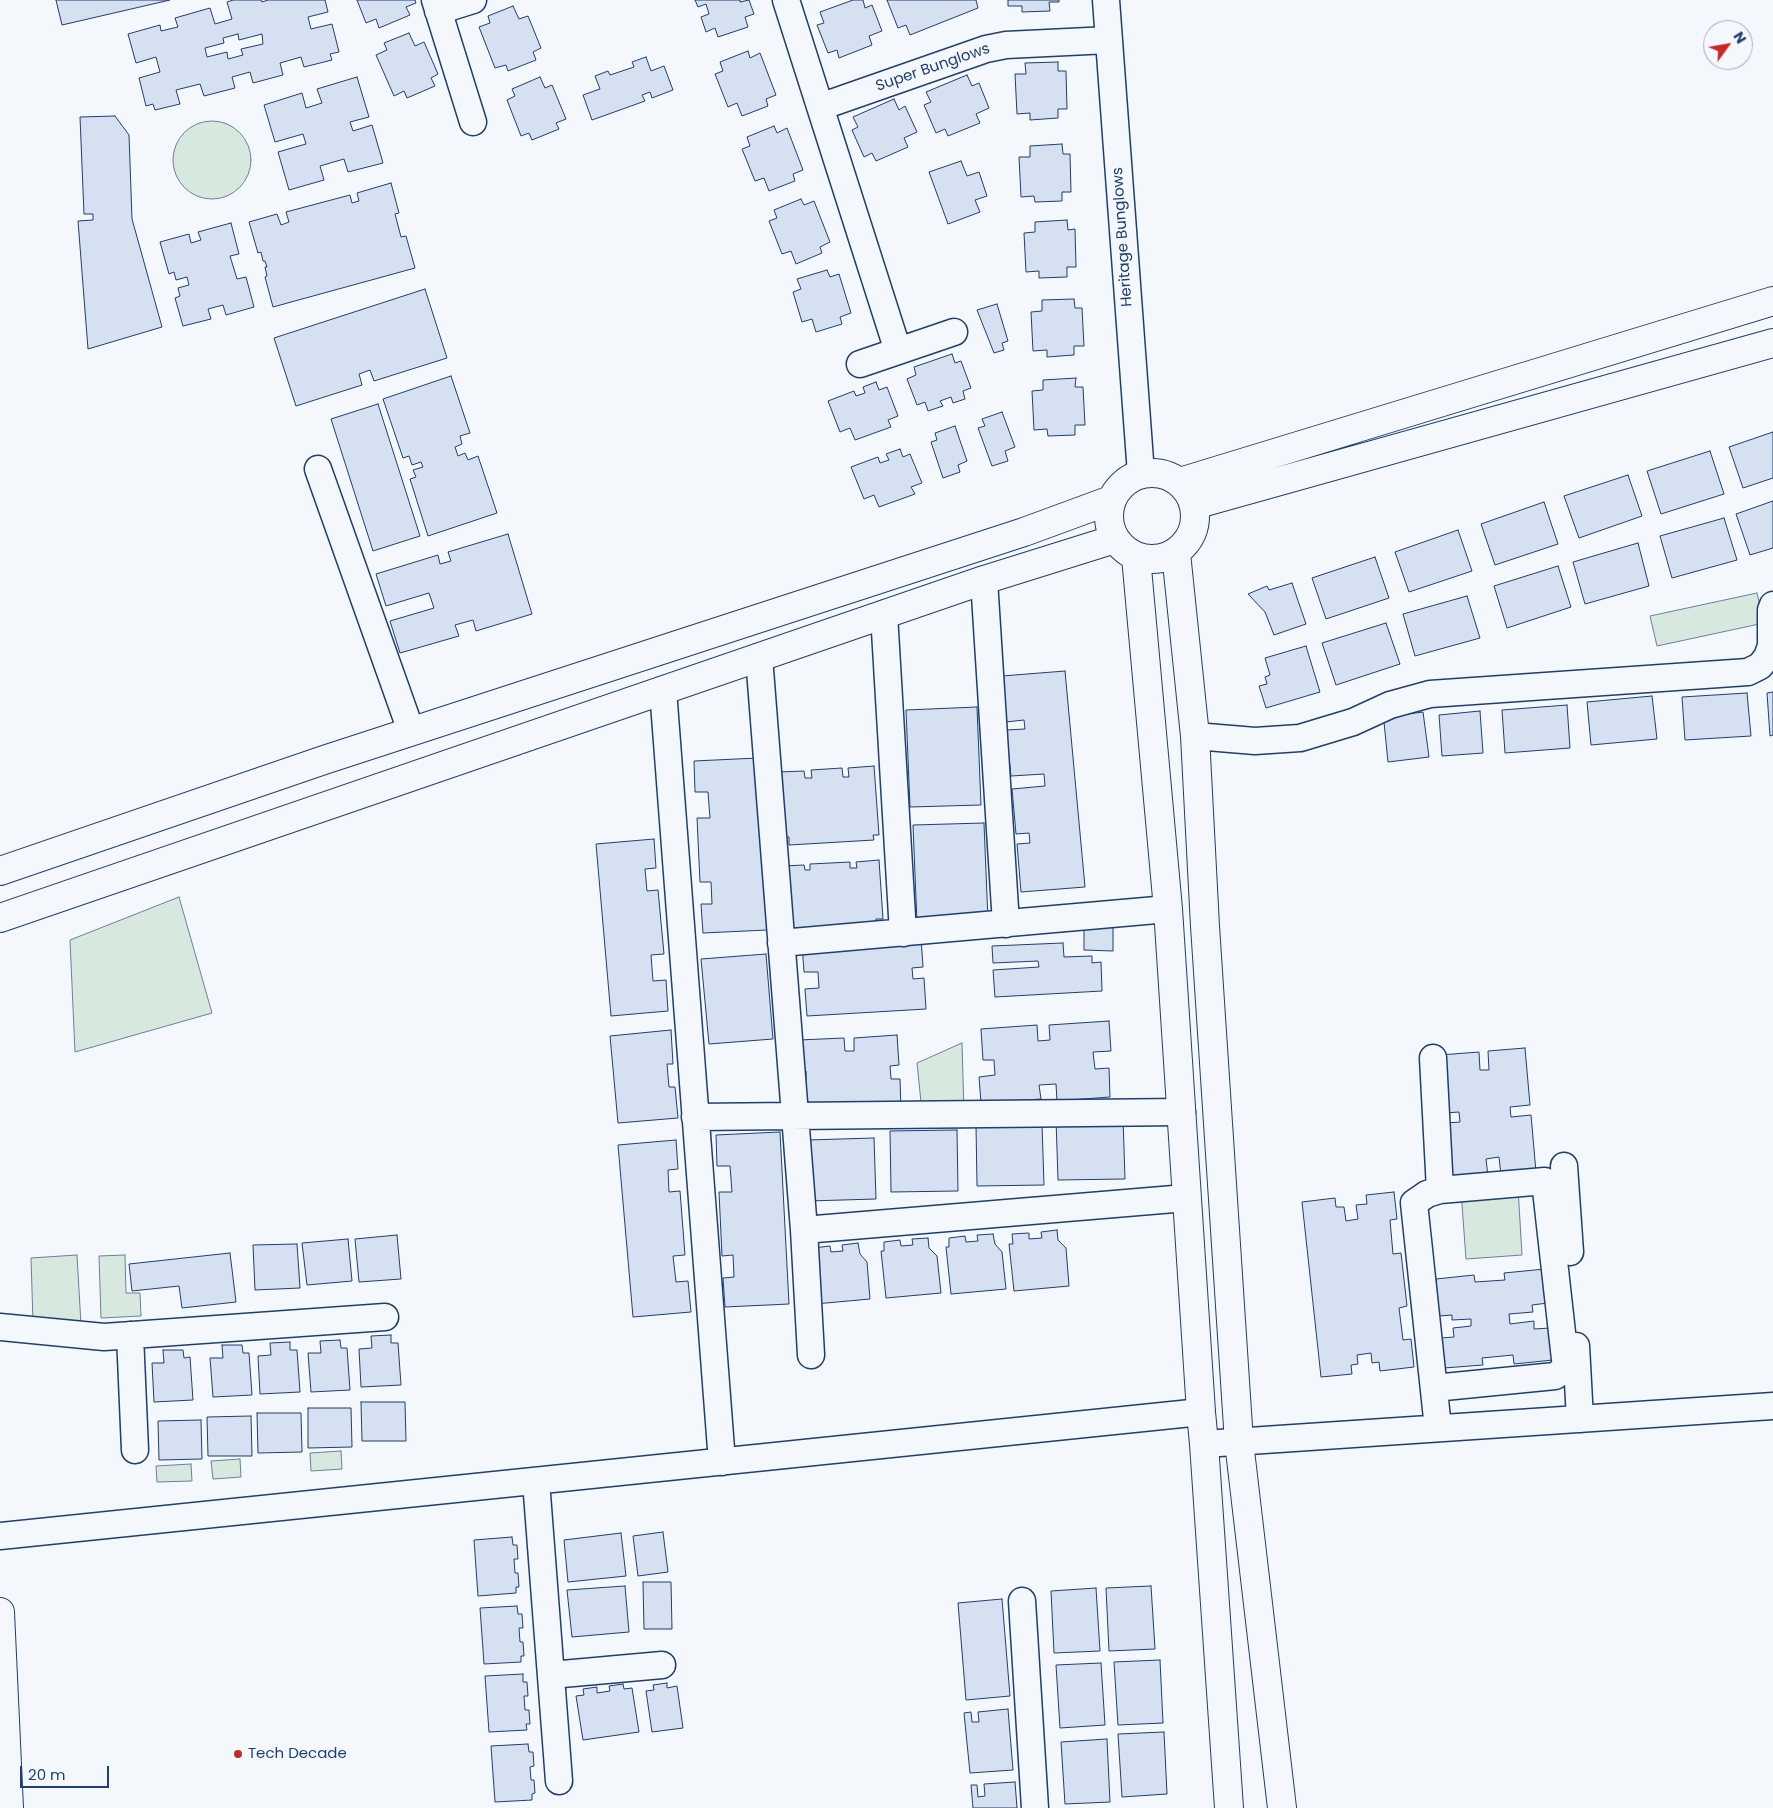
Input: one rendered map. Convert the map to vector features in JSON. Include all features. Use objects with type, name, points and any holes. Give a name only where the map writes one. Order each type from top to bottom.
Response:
[{"type":"street","points":[[473,0],[437,5],[473,122]]},
{"type":"street","points":[[786,0],[898,351]]},
{"type":"street","name":"Heritage Bunglows","points":[[1106,0],[1141,474]]},
{"type":"street","name":"Super Bunglows","points":[[820,107],[986,49],[1006,45],[1109,40]]},
{"type":"street","points":[[1180,482],[1773,301]]},
{"type":"street","points":[[860,364],[954,332]]},
{"type":"street","points":[[1194,505],[1773,343]]},
{"type":"street","points":[[318,469],[411,731]]},
{"type":"street","points":[[1155,473],[1168,476],[1180,482],[1189,493],[1194,505],[1196,519],[1186,544],[1176,553],[1163,558],[1149,560],[1136,557],[1125,550],[1115,539],[1110,527],[1109,513],[1111,500],[1118,488],[1128,479],[1141,474],[1155,473]]},
{"type":"street","points":[[0,871],[411,731],[1024,532],[1111,500]]},
{"type":"street","points":[[0,918],[984,580],[1115,539]]},
{"type":"street","points":[[1176,553],[1195,736],[1203,908],[1239,1442],[1282,1808]]},
{"type":"street","points":[[1136,557],[1168,909],[1186,1198],[1229,1808]]},
{"type":"street","points":[[984,580],[1006,924]]},
{"type":"street","points":[[1195,736],[1255,741],[1300,738],[1353,722],[1390,704],[1430,694],[1748,672],[1760,666],[1767,657],[1770,646],[1771,610],[1773,605]]},
{"type":"street","points":[[884,614],[902,933]]},
{"type":"street","points":[[759,657],[804,1230],[811,1355]]},
{"type":"street","points":[[663,690],[722,1462]]},
{"type":"street","points":[[782,943],[1168,909]]},
{"type":"street","points":[[1433,1058],[1440,1190]]},
{"type":"street","points":[[695,1117],[1182,1112]]},
{"type":"street","points":[[1564,1166],[1580,1419]]},
{"type":"street","points":[[1434,1388],[1555,1376],[1566,1368],[1545,1181],[1440,1190],[1427,1194],[1414,1203],[1438,1428]]},
{"type":"street","points":[[804,1230],[1186,1198]]},
{"type":"street","points":[[0,1327],[89,1336],[130,1335],[386,1316]]},
{"type":"street","points":[[130,1335],[135,1450]]},
{"type":"street","points":[[1204,1444],[1773,1406]]},
{"type":"street","points":[[0,1536],[1201,1412]]},
{"type":"street","points":[[536,1481],[559,1781]]},
{"type":"street","points":[[1022,1601],[1035,1808]]},
{"type":"street","points":[[0,1612],[9,1808]]},
{"type":"street","points":[[551,1675],[662,1665]]},
{"type":"shaded area","points":[[212,121],[227,124],[240,132],[248,145],[251,160],[248,175],[240,188],[227,196],[212,199],[197,196],[184,188],[176,175],[173,160],[176,145],[184,132],[197,124]]},
{"type":"shaded area","points":[[1757,593],[1764,623],[1657,646],[1650,616]]},
{"type":"shaded area","points":[[179,897],[212,1013],[75,1052],[70,940]]},
{"type":"shaded area","points":[[962,1043],[964,1112],[922,1112],[917,1063]]},
{"type":"shaded area","points":[[1518,1188],[1522,1255],[1466,1259],[1461,1191]]},
{"type":"shaded area","points":[[77,1255],[81,1325],[33,1322],[31,1258]]},
{"type":"shaded area","points":[[125,1255],[126,1293],[140,1293],[141,1316],[101,1318],[99,1256]]},
{"type":"shaded area","points":[[341,1451],[342,1469],[311,1471],[310,1453]]},
{"type":"shaded area","points":[[240,1459],[241,1477],[213,1479],[211,1461]]},
{"type":"shaded area","points":[[191,1464],[192,1481],[157,1482],[156,1466]]},
{"type":"building","points":[[56,0],[170,0],[62,25]]},
{"type":"building","points":[[233,0],[261,0],[262,2],[268,0],[325,0],[328,12],[308,17],[311,29],[332,24],[339,52],[330,54],[332,60],[304,67],[301,57],[280,63],[283,75],[253,83],[250,72],[232,77],[235,88],[204,96],[200,84],[176,90],[180,104],[155,110],[153,104],[146,106],[139,78],[160,72],[156,57],[136,63],[128,34],[160,25],[161,31],[178,27],[175,18],[210,8],[215,24],[232,19],[227,2]],"holes":[[[238,34],[239,40],[262,34],[263,44],[241,49],[243,55],[228,59],[227,52],[207,57],[205,48],[224,43],[223,38]]]},
{"type":"building","points":[[357,0],[415,0],[416,3],[406,7],[410,15],[379,28],[376,19],[366,23]]},
{"type":"building","points":[[695,0],[740,0],[740,2],[749,0],[754,14],[745,17],[748,27],[718,37],[715,28],[706,32],[701,17],[709,14],[706,4],[698,7]]},
{"type":"building","points":[[853,0],[863,0],[865,8],[872,5],[882,31],[869,36],[872,45],[839,58],[837,50],[828,53],[817,25],[824,23],[820,12]]},
{"type":"building","points":[[887,0],[976,0],[978,8],[910,35],[906,25],[898,28]]},
{"type":"building","points":[[1008,0],[1059,0],[1059,2],[1049,2],[1050,11],[1022,12],[1022,6],[1008,6]]},
{"type":"building","points":[[513,6],[519,19],[528,16],[541,48],[533,52],[536,60],[508,71],[506,65],[495,68],[479,27],[490,23],[488,16]]},
{"type":"building","points":[[409,33],[415,46],[424,42],[438,74],[431,78],[435,86],[407,98],[404,91],[394,96],[376,55],[387,50],[384,43]]},
{"type":"building","points":[[748,51],[750,58],[760,53],[776,95],[766,99],[768,106],[742,116],[737,103],[728,107],[715,74],[723,71],[720,62]]},
{"type":"building","points":[[646,57],[651,71],[664,66],[673,90],[652,98],[650,92],[642,95],[645,101],[592,120],[583,95],[600,89],[595,76],[608,71],[610,75],[634,67],[632,62]]},
{"type":"building","points":[[1058,62],[1058,71],[1066,71],[1067,109],[1058,109],[1058,118],[1030,120],[1030,113],[1017,114],[1015,74],[1026,74],[1025,63]]},
{"type":"building","points":[[967,75],[972,86],[979,83],[989,108],[976,114],[980,123],[948,136],[945,129],[936,133],[924,105],[931,102],[926,92]]},
{"type":"building","points":[[357,77],[369,117],[350,122],[353,131],[372,125],[383,163],[348,172],[344,159],[320,166],[324,180],[289,190],[278,152],[306,144],[303,134],[275,142],[264,105],[302,93],[306,108],[322,103],[317,89]]},
{"type":"building","points":[[540,77],[545,88],[552,85],[566,119],[556,123],[559,129],[532,140],[529,133],[521,136],[507,100],[515,96],[512,89]]},
{"type":"building","points":[[894,99],[899,110],[905,106],[917,132],[904,138],[908,147],[876,161],[872,153],[864,157],[852,130],[858,127],[853,117]]},
{"type":"building","points":[[115,116],[129,135],[132,219],[162,327],[88,349],[78,221],[93,220],[93,214],[84,214],[80,117]]},
{"type":"building","points":[[774,126],[777,133],[787,128],[803,170],[793,174],[795,181],[769,191],[764,178],[755,181],[742,149],[750,146],[747,137]]},
{"type":"building","points":[[1062,144],[1063,154],[1070,154],[1071,192],[1062,192],[1062,201],[1035,202],[1034,196],[1021,197],[1019,157],[1030,157],[1030,146]]},
{"type":"building","points":[[961,161],[967,176],[979,172],[987,196],[975,200],[980,212],[948,224],[929,172]]},
{"type":"building","points":[[391,183],[399,213],[395,214],[401,237],[406,236],[415,268],[273,307],[265,277],[267,276],[265,267],[267,267],[261,252],[258,253],[249,222],[277,214],[281,225],[289,222],[286,212],[350,195],[352,203],[359,201],[357,193]]},
{"type":"building","points":[[801,199],[804,205],[814,201],[830,242],[820,247],[822,253],[796,264],[791,251],[782,254],[769,221],[777,218],[774,210]]},
{"type":"building","points":[[1067,220],[1068,230],[1075,229],[1076,267],[1067,267],[1067,277],[1039,278],[1039,271],[1026,272],[1024,233],[1035,232],[1035,222]]},
{"type":"building","points":[[231,223],[239,254],[230,256],[237,279],[246,277],[254,307],[226,315],[223,305],[208,309],[211,319],[183,326],[175,298],[180,296],[178,288],[189,285],[187,277],[176,280],[174,272],[169,274],[160,242],[189,234],[191,243],[201,240],[198,232]]},
{"type":"building","points":[[827,270],[830,277],[839,274],[851,313],[840,317],[842,324],[816,332],[812,319],[802,322],[793,292],[801,289],[797,279]]},
{"type":"building","points":[[425,289],[447,358],[374,381],[370,370],[359,374],[362,385],[296,406],[274,338]]},
{"type":"building","points":[[1074,299],[1075,308],[1082,308],[1084,346],[1074,346],[1074,355],[1047,357],[1047,350],[1033,351],[1031,312],[1042,311],[1042,300]]},
{"type":"building","points":[[997,304],[1008,341],[1002,343],[1004,350],[994,353],[977,310]]},
{"type":"building","points":[[952,354],[955,363],[961,361],[971,388],[963,391],[965,399],[953,403],[951,397],[940,401],[943,406],[928,411],[925,402],[917,405],[907,379],[916,375],[914,367]]},
{"type":"building","points":[[451,376],[470,433],[460,436],[462,444],[455,447],[458,456],[465,453],[468,460],[478,456],[497,513],[428,536],[410,479],[416,477],[413,470],[423,467],[421,462],[412,465],[409,456],[403,458],[383,399]]},
{"type":"building","points":[[1076,378],[1075,387],[1083,387],[1085,425],[1075,425],[1075,435],[1048,436],[1047,429],[1034,430],[1032,391],[1043,390],[1043,380]]},
{"type":"building","points":[[876,382],[879,390],[887,387],[898,416],[888,420],[891,427],[855,440],[850,428],[840,432],[828,401],[854,391],[856,396],[865,393],[863,387]]},
{"type":"building","points":[[378,404],[420,536],[373,551],[331,419]]},
{"type":"building","points":[[1002,412],[1015,447],[1005,451],[1008,461],[992,466],[978,428],[985,426],[982,419]]},
{"type":"building","points":[[955,426],[967,461],[958,465],[960,472],[943,478],[931,442],[937,440],[935,433]]},
{"type":"building","points":[[1773,432],[1773,478],[1743,488],[1729,447]]},
{"type":"building","points":[[900,449],[903,457],[910,454],[922,483],[911,487],[915,494],[879,507],[874,495],[864,499],[851,467],[878,457],[880,463],[889,460],[886,454]]},
{"type":"building","points":[[1710,451],[1724,494],[1661,514],[1647,471]]},
{"type":"building","points":[[1628,475],[1642,516],[1579,538],[1564,496]]},
{"type":"building","points":[[1773,501],[1773,548],[1750,555],[1736,514]]},
{"type":"building","points":[[1544,502],[1558,544],[1495,565],[1481,524]]},
{"type":"building","points":[[1724,518],[1737,560],[1672,578],[1660,536]]},
{"type":"building","points":[[1458,530],[1472,571],[1409,592],[1395,552]]},
{"type":"building","points":[[508,534],[532,614],[476,631],[473,620],[455,625],[459,636],[400,653],[390,621],[434,608],[429,593],[386,606],[376,574],[438,555],[440,564],[451,561],[448,552]]},
{"type":"building","points":[[1638,543],[1649,586],[1585,604],[1573,562]]},
{"type":"building","points":[[1375,557],[1389,598],[1326,619],[1312,578]]},
{"type":"building","points":[[1558,566],[1571,607],[1507,628],[1494,586]]},
{"type":"building","points":[[1292,583],[1306,624],[1274,635],[1265,612],[1248,594],[1267,586],[1269,590]]},
{"type":"building","points":[[1467,596],[1480,638],[1415,656],[1403,614]]},
{"type":"building","points":[[1386,623],[1400,664],[1336,685],[1322,643]]},
{"type":"building","points":[[1306,646],[1320,692],[1266,708],[1259,686],[1267,684],[1265,677],[1270,675],[1265,658]]},
{"type":"building","points":[[1065,671],[1085,887],[1021,892],[1017,844],[1030,843],[1029,833],[1016,834],[1012,789],[1045,786],[1044,774],[1011,776],[1006,730],[1025,729],[1024,720],[1006,722],[1002,676]]},
{"type":"building","points":[[1773,692],[1773,735],[1770,736],[1767,693]]},
{"type":"building","points":[[1747,693],[1751,736],[1685,740],[1682,697]]},
{"type":"building","points":[[1652,696],[1657,739],[1591,745],[1587,702]]},
{"type":"building","points":[[1567,705],[1570,748],[1505,753],[1502,710]]},
{"type":"building","points":[[977,707],[981,805],[910,807],[906,710]]},
{"type":"building","points":[[1480,711],[1483,753],[1442,756],[1439,715]]},
{"type":"building","points":[[1383,712],[1400,715],[1423,712],[1429,757],[1388,762]]},
{"type":"building","points":[[758,758],[767,930],[703,933],[701,904],[712,904],[711,882],[700,882],[697,818],[710,818],[708,792],[695,792],[694,761]]},
{"type":"building","points":[[874,766],[879,835],[873,835],[874,840],[789,845],[789,837],[782,838],[778,772],[804,771],[805,778],[812,778],[811,770],[842,768],[843,777],[849,777],[848,768]]},
{"type":"building","points":[[984,823],[988,920],[917,923],[913,825]]},
{"type":"building","points":[[654,839],[656,868],[645,869],[647,891],[658,890],[664,954],[651,955],[653,981],[666,980],[668,1011],[611,1016],[596,844]]},
{"type":"building","points":[[879,860],[883,919],[876,919],[876,924],[793,930],[783,866],[804,865],[805,870],[810,870],[810,864],[850,862],[850,868],[857,868],[856,862]]},
{"type":"building","points":[[1084,922],[1113,922],[1113,951],[1084,950]]},
{"type":"building","points":[[921,937],[923,967],[912,968],[913,979],[924,978],[926,1009],[807,1016],[805,989],[819,988],[818,972],[804,972],[802,944]]},
{"type":"building","points":[[1063,943],[1064,957],[1092,956],[1092,963],[1101,962],[1102,991],[995,997],[993,970],[1039,967],[1038,961],[993,963],[992,946]]},
{"type":"building","points":[[766,954],[773,1039],[709,1044],[701,959]]},
{"type":"building","points":[[1109,1021],[1111,1051],[1093,1052],[1095,1069],[1109,1068],[1110,1097],[1057,1101],[1056,1084],[1039,1085],[1041,1099],[981,1103],[979,1077],[995,1075],[994,1060],[983,1060],[981,1029],[1037,1025],[1038,1041],[1050,1040],[1049,1025]]},
{"type":"building","points":[[671,1030],[673,1064],[667,1064],[669,1087],[675,1087],[678,1118],[618,1123],[610,1036]]},
{"type":"building","points":[[897,1035],[899,1065],[890,1066],[891,1079],[900,1079],[901,1109],[803,1114],[801,1083],[806,1083],[806,1071],[800,1071],[799,1040],[844,1038],[845,1051],[854,1051],[854,1038]]},
{"type":"building","points":[[1525,1048],[1530,1105],[1510,1107],[1511,1117],[1531,1115],[1536,1172],[1501,1175],[1499,1157],[1486,1159],[1488,1176],[1452,1179],[1446,1123],[1460,1122],[1459,1112],[1445,1113],[1440,1055],[1479,1052],[1480,1070],[1489,1070],[1488,1051]]},
{"type":"building","points":[[1123,1118],[1125,1179],[1058,1180],[1056,1119]]},
{"type":"building","points":[[1042,1124],[1044,1185],[977,1186],[976,1125]]},
{"type":"building","points":[[957,1130],[958,1191],[891,1192],[890,1131]]},
{"type":"building","points":[[780,1132],[789,1304],[725,1307],[723,1278],[734,1277],[733,1255],[722,1256],[719,1192],[732,1192],[730,1166],[717,1166],[716,1135]]},
{"type":"building","points":[[874,1138],[876,1199],[808,1201],[807,1140]]},
{"type":"building","points":[[676,1140],[678,1169],[668,1170],[669,1192],[680,1191],[685,1255],[673,1256],[676,1282],[688,1281],[691,1312],[633,1317],[618,1145]]},
{"type":"building","points":[[1394,1192],[1397,1219],[1390,1220],[1393,1254],[1401,1253],[1407,1306],[1399,1308],[1403,1340],[1411,1339],[1414,1367],[1380,1371],[1379,1362],[1372,1363],[1371,1353],[1357,1355],[1358,1364],[1351,1365],[1352,1374],[1321,1377],[1302,1202],[1335,1198],[1336,1207],[1344,1207],[1346,1221],[1358,1219],[1356,1205],[1367,1204],[1366,1195]]},
{"type":"building","points":[[1057,1230],[1058,1240],[1066,1248],[1069,1286],[1014,1291],[1009,1244],[1013,1244],[1012,1234],[1029,1233],[1029,1239],[1042,1238],[1041,1232]]},
{"type":"building","points":[[993,1234],[995,1244],[1002,1252],[1006,1289],[951,1294],[946,1247],[949,1247],[949,1238],[965,1236],[966,1242],[978,1241],[977,1235]]},
{"type":"building","points":[[397,1235],[401,1279],[359,1282],[355,1239]]},
{"type":"building","points":[[928,1238],[929,1248],[937,1256],[941,1293],[886,1298],[881,1251],[884,1251],[884,1242],[900,1240],[901,1246],[913,1245],[912,1239]]},
{"type":"building","points":[[348,1239],[352,1281],[307,1285],[302,1243]]},
{"type":"building","points":[[858,1243],[860,1254],[867,1262],[870,1299],[815,1304],[813,1248],[830,1246],[831,1252],[843,1251],[842,1245]]},
{"type":"building","points":[[297,1244],[300,1288],[255,1290],[253,1245]]},
{"type":"building","points":[[230,1253],[236,1302],[182,1308],[179,1286],[132,1291],[129,1264]]},
{"type":"building","points":[[1545,1269],[1548,1303],[1532,1305],[1533,1312],[1509,1314],[1510,1324],[1534,1321],[1534,1329],[1550,1328],[1553,1360],[1514,1364],[1513,1355],[1482,1358],[1483,1365],[1444,1368],[1441,1338],[1454,1337],[1453,1328],[1471,1326],[1471,1319],[1452,1320],[1452,1315],[1439,1316],[1436,1279],[1474,1275],[1475,1282],[1505,1280],[1504,1273]]},
{"type":"building","points":[[391,1335],[391,1343],[398,1343],[401,1385],[361,1387],[359,1349],[372,1348],[371,1336]]},
{"type":"building","points":[[340,1340],[341,1348],[347,1348],[350,1390],[311,1392],[308,1353],[321,1353],[320,1341]]},
{"type":"building","points":[[290,1342],[290,1350],[297,1350],[300,1392],[260,1394],[258,1356],[271,1355],[270,1343]]},
{"type":"building","points":[[222,1345],[242,1345],[243,1353],[249,1353],[252,1395],[213,1397],[210,1358],[223,1358]]},
{"type":"building","points":[[163,1350],[183,1350],[184,1358],[190,1357],[193,1400],[154,1402],[152,1363],[164,1363]]},
{"type":"building","points":[[361,1402],[405,1402],[406,1441],[362,1441]]},
{"type":"building","points":[[308,1408],[351,1408],[352,1447],[308,1448]]},
{"type":"building","points":[[257,1413],[301,1413],[302,1452],[258,1453]]},
{"type":"building","points":[[251,1416],[252,1456],[208,1456],[207,1417]]},
{"type":"building","points":[[201,1420],[202,1459],[159,1460],[158,1421]]},
{"type":"building","points":[[663,1532],[668,1572],[638,1576],[633,1536]]},
{"type":"building","points":[[621,1533],[626,1576],[568,1582],[564,1540]]},
{"type":"building","points":[[512,1537],[513,1545],[517,1545],[518,1559],[514,1559],[519,1587],[516,1587],[516,1593],[478,1596],[474,1540]]},
{"type":"building","points":[[643,1582],[671,1582],[672,1629],[644,1629]]},
{"type":"building","points":[[625,1586],[629,1632],[572,1637],[567,1590]]},
{"type":"building","points":[[1151,1586],[1155,1649],[1109,1651],[1106,1588]]},
{"type":"building","points":[[1096,1588],[1100,1651],[1054,1653],[1051,1591]]},
{"type":"building","points":[[1002,1599],[1010,1696],[966,1700],[958,1603]]},
{"type":"building","points":[[517,1606],[518,1614],[522,1614],[523,1628],[519,1628],[524,1656],[521,1656],[521,1662],[484,1664],[480,1608]]},
{"type":"building","points":[[1160,1660],[1163,1723],[1118,1725],[1114,1662]]},
{"type":"building","points":[[1101,1663],[1105,1725],[1060,1728],[1056,1665]]},
{"type":"building","points":[[523,1674],[523,1682],[527,1682],[528,1696],[524,1696],[525,1710],[529,1710],[530,1724],[526,1724],[527,1730],[489,1732],[485,1676]]},
{"type":"building","points":[[667,1683],[667,1688],[677,1686],[683,1728],[652,1732],[646,1691],[654,1690],[653,1685]]},
{"type":"building","points":[[623,1684],[624,1689],[632,1688],[639,1732],[583,1740],[576,1696],[584,1695],[583,1689],[597,1687],[597,1693],[610,1691],[609,1686]]},
{"type":"building","points":[[1008,1709],[1013,1770],[970,1773],[964,1713],[971,1712],[972,1722],[979,1722],[978,1712]]},
{"type":"building","points":[[1164,1732],[1167,1794],[1122,1797],[1118,1734]]},
{"type":"building","points":[[1107,1739],[1110,1802],[1065,1804],[1061,1742]]},
{"type":"building","points":[[528,1744],[529,1752],[533,1752],[534,1766],[530,1767],[535,1793],[532,1794],[532,1800],[495,1802],[491,1746]]},
{"type":"building","points":[[1015,1782],[1017,1808],[973,1808],[971,1785],[977,1785],[978,1797],[985,1796],[984,1784]]},
{"type":"place","name":"Tech Decade","points":[[238,1754]]}]
